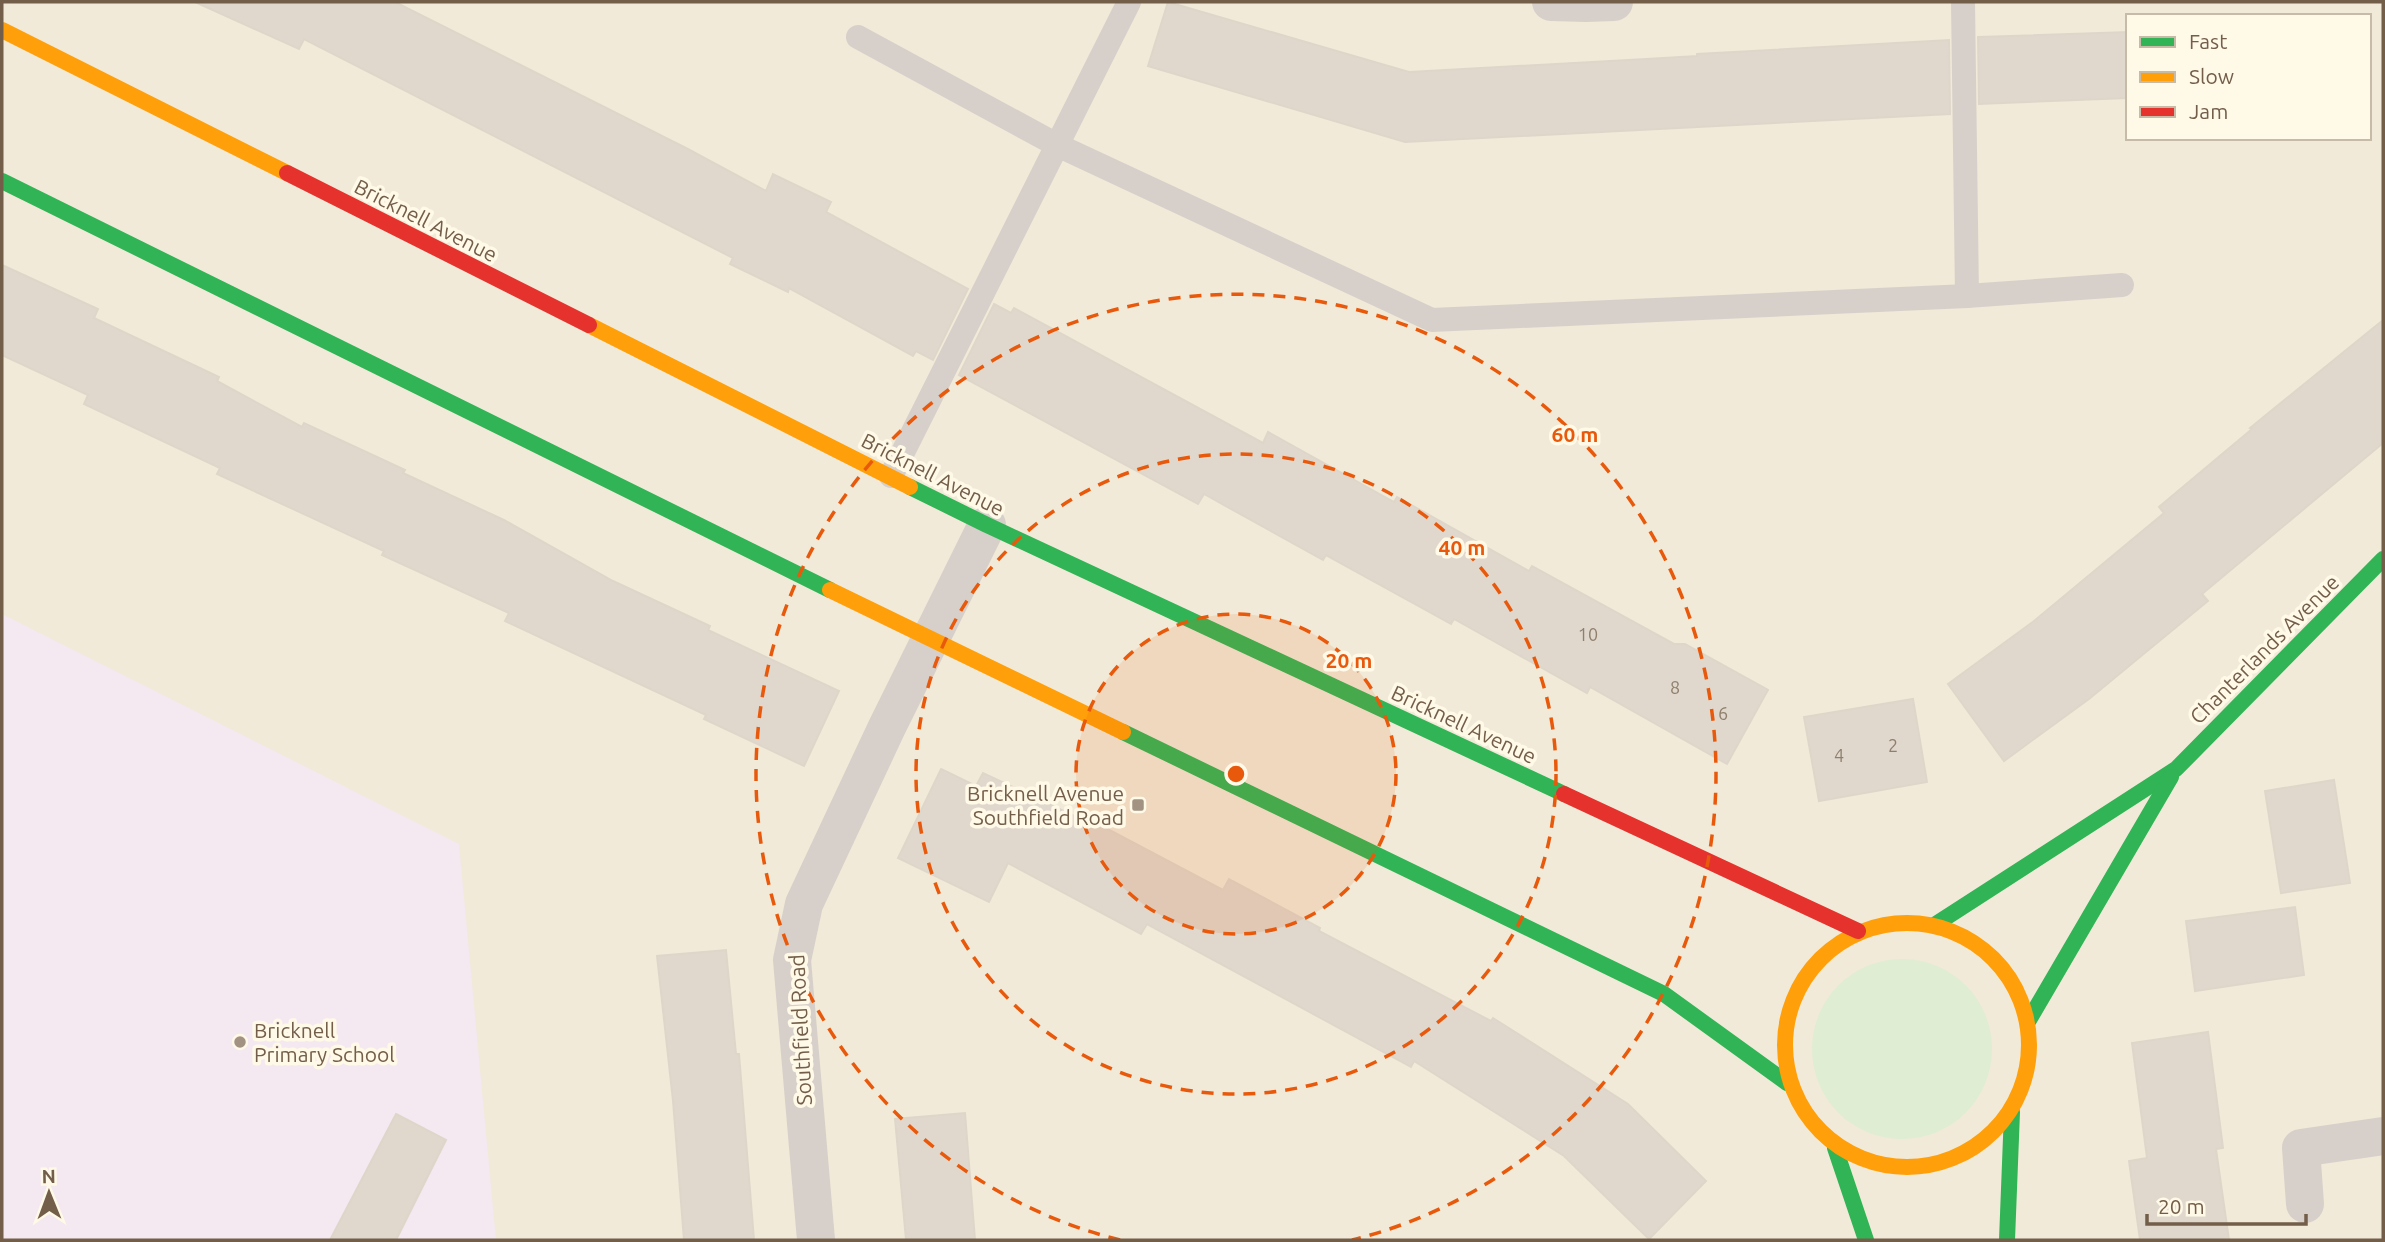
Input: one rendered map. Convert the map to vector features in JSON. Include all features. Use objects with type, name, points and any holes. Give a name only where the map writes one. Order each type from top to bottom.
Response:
[{"type":"street","points":[[1551,2],[1614,2]]},
{"type":"street","name":"Bricknell Avenue","points":[[2,30],[987,525],[1858,931]]},
{"type":"street","points":[[2,181],[930,639],[1664,994],[1787,1083],[1835,1148],[1866,1240]]},
{"type":"street","name":"Southfield Road","points":[[816,1240],[792,960],[804,904],[987,525]]},
{"type":"street","name":"Chanterlands Avenue","points":[[1936,924],[2175,769],[2383,559]]},
{"type":"street","name":"Chanterlands Avenue","points":[[2029,1020],[2175,769]]},
{"type":"street","points":[[1787,1083],[1782,1027],[1808,968],[1858,931],[1907,920],[1936,924],[1998,960],[2029,1020],[2029,1067],[2012,1112],[2007,1240]]},
{"type":"street","points":[[1835,1148],[1892,1169],[1972,1152],[2012,1112]]},
{"type":"street","points":[[2305,1205],[2301,1148],[2383,1136]]},
{"type":"lane","points":[[891,476],[1129,2]]},
{"type":"lane","points":[[1963,2],[1967,296]]},
{"type":"lane","points":[[858,37],[1058,145],[1432,320],[1967,296],[2122,285]]},
{"type":"shaded area","points":[[2,2],[2383,2],[2383,1240],[2,1240]]},
{"type":"shaded area","name":"Bricknell Primary School","points":[[2,614],[459,844],[496,1240],[2,1240]]},
{"type":"green space","points":[[1902,959],[1936,966],[1966,985],[1985,1015],[1992,1049],[1985,1083],[1966,1113],[1936,1132],[1902,1139],[1868,1132],[1838,1113],[1819,1083],[1812,1049],[1819,1015],[1838,985],[1868,966]]},
{"type":"building","points":[[195,2],[395,2],[766,191],[773,174],[831,202],[826,212],[968,289],[933,360],[916,351],[913,356],[789,288],[788,292],[730,264],[733,258],[304,39],[299,49]]},
{"type":"building","points":[[1168,2],[1409,72],[1949,40],[1950,114],[1405,142],[1148,66]]},
{"type":"building","points":[[2126,32],[2126,98],[1979,104],[1978,37]]},
{"type":"building","points":[[2,265],[98,309],[94,318],[219,377],[217,381],[302,427],[304,423],[405,470],[403,473],[504,520],[613,581],[710,626],[708,630],[839,691],[804,766],[704,719],[706,715],[505,621],[509,613],[382,555],[384,551],[217,474],[220,468],[84,404],[88,395],[2,355]]},
{"type":"building","points":[[994,304],[1011,313],[1014,308],[1263,443],[1268,432],[1394,502],[1397,497],[1529,571],[1532,566],[1674,644],[1685,644],[1768,690],[1727,764],[1590,687],[1587,693],[1454,619],[1451,624],[1326,555],[1323,560],[1204,494],[1198,504],[959,375]]},
{"type":"building","points":[[2383,320],[2383,443],[2202,594],[2208,601],[2089,699],[2004,761],[1948,684],[2034,621],[2164,513],[2159,507],[2252,429],[2250,428]]},
{"type":"building","points":[[1913,699],[1927,782],[1819,801],[1804,717]]},
{"type":"building","points":[[941,769],[976,786],[983,773],[1085,821],[1087,818],[1223,890],[1229,879],[1320,928],[1319,931],[1491,1021],[1493,1018],[1628,1104],[1706,1181],[1649,1239],[1564,1156],[1414,1061],[1411,1067],[1147,924],[1141,934],[1008,863],[989,902],[898,858]]},
{"type":"building","points":[[2334,780],[2350,883],[2281,893],[2265,791]]},
{"type":"building","points":[[2295,907],[2304,975],[2195,991],[2186,921]]},
{"type":"building","points":[[726,950],[736,1054],[739,1054],[754,1240],[684,1240],[673,1101],[657,956]]},
{"type":"building","points":[[2208,1032],[2223,1148],[2216,1149],[2229,1240],[2140,1240],[2129,1161],[2147,1158],[2132,1043]]},
{"type":"building","points":[[965,1113],[975,1240],[906,1240],[895,1119]]},
{"type":"building","points":[[396,1114],[446,1140],[396,1240],[330,1240]]},
{"type":"traffic: fast","points":[[2,181],[830,590]]},
{"type":"traffic: fast","points":[[910,487],[1564,794]]},
{"type":"traffic: fast","points":[[1936,924],[2176,769],[2383,559]]},
{"type":"traffic: fast","points":[[1123,732],[1664,994],[1787,1083]]},
{"type":"traffic: fast","points":[[2029,1020],[2171,777]]},
{"type":"traffic: fast","points":[[2007,1240],[2012,1112]]},
{"type":"traffic: fast","points":[[1835,1148],[1866,1240]]},
{"type":"traffic: slow","points":[[2,30],[287,173]]},
{"type":"traffic: slow","points":[[589,325],[910,487]]},
{"type":"traffic: slow","points":[[830,590],[1123,732]]},
{"type":"traffic: slow","points":[[1907,923],[1931,925],[1954,932],[1965,937],[1993,959],[2015,987],[2020,998],[2027,1021],[2029,1045],[2027,1069],[2020,1092],[2015,1103],[1993,1131],[1965,1153],[1954,1158],[1931,1165],[1907,1167],[1883,1165],[1860,1158],[1849,1153],[1821,1131],[1799,1103],[1794,1092],[1787,1069],[1785,1045],[1787,1021],[1794,998],[1799,987],[1821,959],[1849,937],[1860,932],[1883,925],[1907,923]]},
{"type":"traffic: jam","points":[[287,173],[589,325]]},
{"type":"traffic: jam","points":[[1564,794],[1858,931]]},
{"type":"place","name":"Bricknell Avenue Southfield Road","points":[[1138,805]]},
{"type":"place","name":"Bricknell Primary School","points":[[240,1042]]}]
